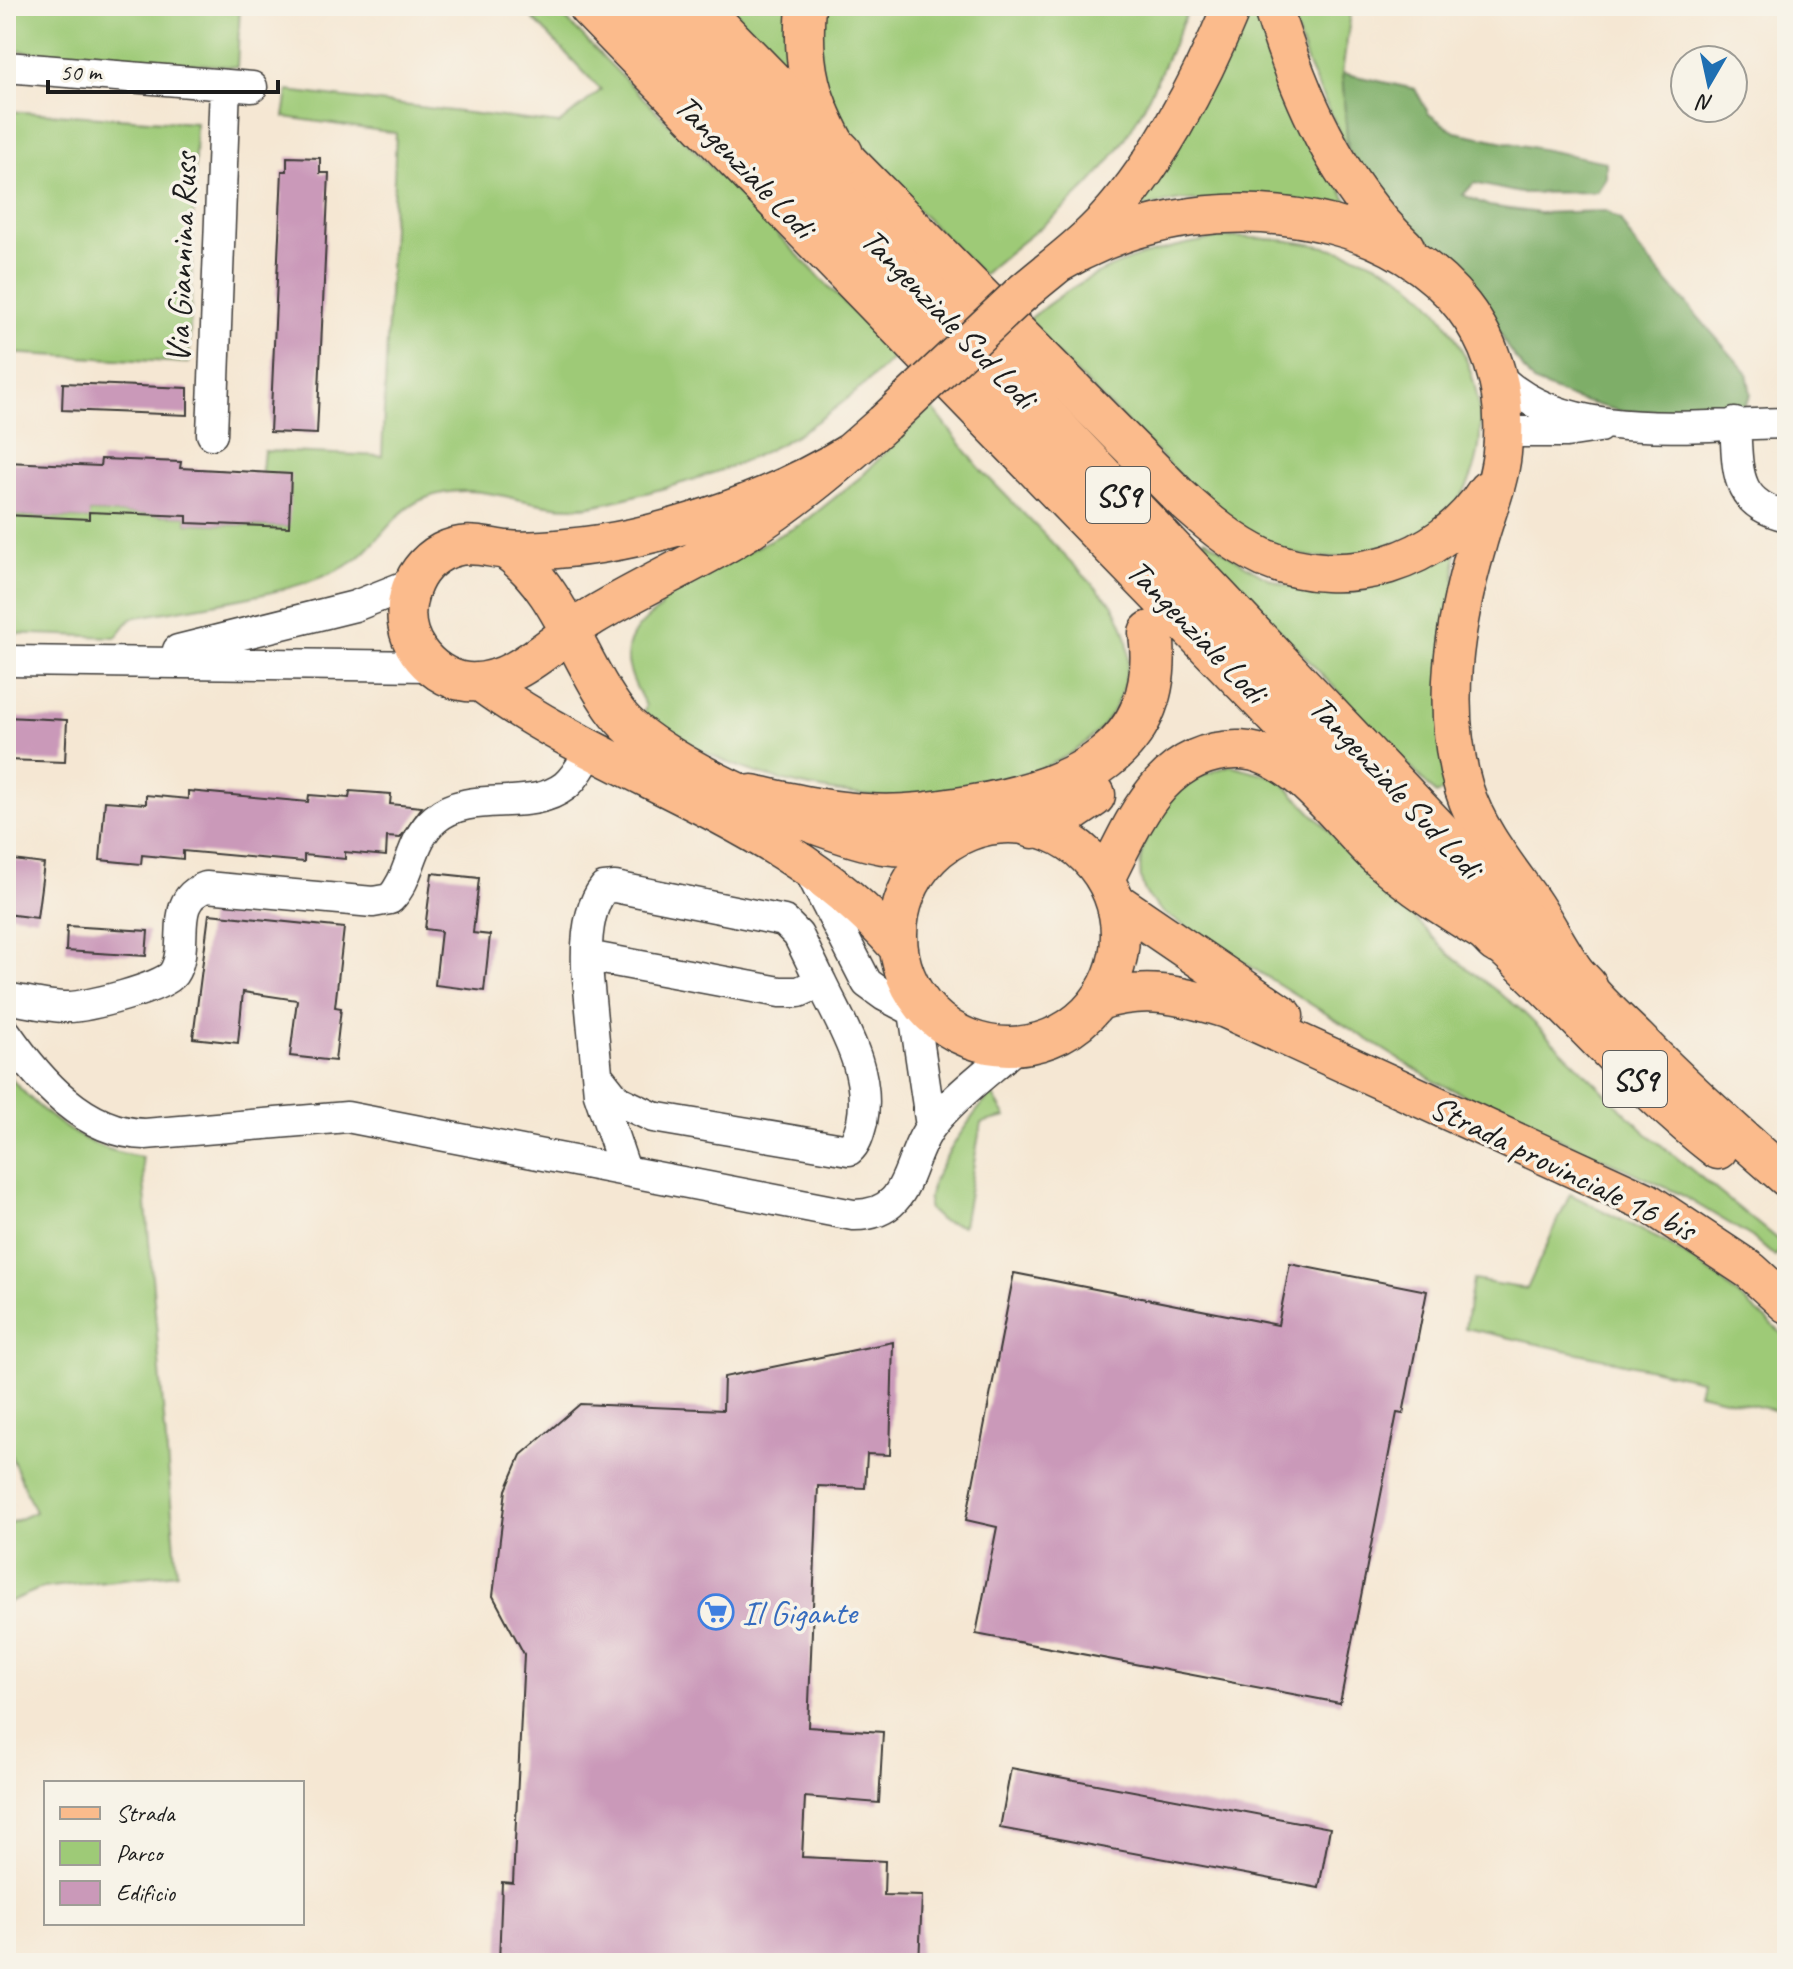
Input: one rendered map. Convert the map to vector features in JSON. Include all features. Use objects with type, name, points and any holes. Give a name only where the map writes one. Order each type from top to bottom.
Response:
[{"type":"highway","name":"Tangenziale Lodi","points":[[590,6],[1497,941]]},
{"type":"highway","name":"Tangenziale Sud Lodi","points":[[648,6],[998,368],[1585,987]]},
{"type":"highway","points":[[696,6],[841,154]]},
{"type":"highway","points":[[1033,826],[1068,812],[1097,793],[1123,770],[1147,735],[1158,705],[1162,677],[1145,620],[1083,550],[1068,526],[1047,476]]},
{"type":"highway","points":[[752,797],[822,812],[868,817],[926,815],[1047,789],[1086,772],[1113,754],[1129,736],[1142,710],[1151,680],[1151,633]]},
{"type":"main road","points":[[806,6],[803,39],[810,92],[841,154],[1180,497],[1233,541],[1291,567],[1336,573],[1361,572],[1409,558],[1475,509],[1503,445]]},
{"type":"main road","points":[[851,452],[787,487],[668,527],[572,548],[506,550],[485,544],[463,545],[442,552],[425,564],[413,583],[406,604],[407,627],[416,649],[430,666],[454,678],[480,682],[502,677],[615,603],[733,539],[813,484],[851,452],[884,423],[1020,295],[1096,230],[1137,182],[1163,141],[1232,6]]},
{"type":"main road","points":[[1272,6],[1297,79],[1342,168],[1379,219],[1446,285],[1477,325],[1497,375],[1503,445],[1454,651],[1451,687],[1457,759],[1464,791],[1490,845],[1549,928],[1585,987]]},
{"type":"main road","points":[[1059,263],[1119,232],[1159,222],[1196,216],[1266,213],[1312,220],[1368,236],[1424,266]]},
{"type":"main road","points":[[506,550],[523,562],[570,630],[619,716],[648,744],[671,759],[752,797],[854,838],[911,848],[943,845],[1002,823],[1033,826],[1062,837],[1086,854],[1110,890],[1121,936],[1115,970],[1099,1001],[1079,1021],[1056,1036],[1018,1045],[985,1043],[954,1032],[912,998],[898,947],[899,918],[907,890],[922,865],[943,845]]},
{"type":"main road","points":[[522,665],[536,647],[544,627],[541,590]]},
{"type":"main road","points":[[592,673],[591,659],[598,628],[615,603]]},
{"type":"main road","points":[[480,682],[516,709],[590,751],[803,863],[871,915],[898,947]]},
{"type":"main road","points":[[1110,890],[1141,808],[1171,772],[1214,753],[1240,750],[1268,755],[1291,769],[1380,859],[1423,893],[1497,941]]},
{"type":"main road","name":"Strada provinciale 16 bis","points":[[1110,890],[1370,1074]]},
{"type":"main road","name":"Tangenziale Lodi","points":[[1497,941],[1656,1099],[1787,1202]]},
{"type":"main road","name":"Tangenziale Sud Lodi","points":[[1585,987],[1693,1095],[1787,1178]]},
{"type":"main road","name":"Strada provinciale 16 bis","points":[[1099,1001],[1143,991],[1194,999],[1226,1009],[1647,1202],[1751,1271],[1787,1304]]},
{"type":"street","name":"Via Giannina Russ","points":[[6,67],[238,86],[212,434]]},
{"type":"street","points":[[1497,375],[1519,396],[1541,405],[1617,424]]},
{"type":"street","points":[[1735,423],[1741,485],[1758,505],[1787,516]]},
{"type":"street","points":[[1503,445],[1617,424],[1787,423]]},
{"type":"street","points":[[130,662],[355,606],[413,583]]},
{"type":"street","points":[[6,661],[430,666]]},
{"type":"street","points":[[6,998],[73,1007],[159,984],[176,967],[185,904],[197,890],[206,887],[373,902],[390,899],[400,886],[417,841],[434,819],[458,806],[551,793],[568,783],[590,751]]},
{"type":"street","points":[[803,863],[819,884],[862,976],[875,991],[912,998],[931,1126]]},
{"type":"street","points":[[595,1164],[599,1085],[587,956],[595,901],[604,888],[615,887],[784,921],[798,935],[861,1072],[863,1113],[853,1147],[840,1151],[653,1117],[617,1100],[599,1085]]},
{"type":"street","points":[[587,956],[790,993],[821,982]]},
{"type":"street","points":[[6,1033],[59,1095],[90,1119],[116,1132],[145,1134],[347,1117],[867,1215],[880,1212],[898,1197],[931,1126],[1018,1045]]},
{"type":"street","points":[[599,1085],[625,1170]]},
{"type":"street","points":[[625,1170],[633,1132],[642,1120],[653,1117]]},
{"type":"green space","points":[[6,6],[240,6],[237,67],[6,50]]},
{"type":"green space","points":[[521,6],[553,6],[896,355],[839,406],[782,443],[684,483],[593,506],[575,507],[482,492],[445,493],[426,498],[404,511],[359,558],[348,565],[299,585],[242,599],[131,618],[116,637],[6,633],[6,515],[88,519],[89,512],[187,516],[187,523],[288,527],[261,478],[264,451],[382,456],[396,133],[284,117],[288,91],[559,124],[601,90]]},
{"type":"green space","points":[[712,6],[793,6],[786,69]]},
{"type":"green space","points":[[825,6],[1190,6],[1138,118],[1111,159],[1069,204],[983,275],[849,142],[840,127],[823,76],[820,40]]},
{"type":"green space","points":[[1243,6],[1256,6],[1352,212],[1181,200],[1130,210]]},
{"type":"green space","points":[[1289,6],[1352,6],[1342,73],[1348,150],[1309,68]]},
{"type":"green space","points":[[1342,73],[1415,89],[1429,114],[1455,132],[1606,162],[1606,178],[1597,192],[1520,193],[1474,183],[1463,195],[1489,206],[1539,213],[1605,211],[1620,220],[1636,246],[1747,373],[1751,394],[1741,411],[1619,411],[1575,399],[1533,382],[1507,347],[1486,302],[1436,250],[1388,210],[1348,150]]},
{"type":"green space","points":[[6,111],[196,123],[189,363],[6,353]]},
{"type":"green space","points":[[1225,237],[1313,244],[1356,255],[1395,273],[1424,296],[1448,325],[1466,359],[1477,396],[1480,434],[1474,470],[1457,502],[1428,529],[1372,551],[1324,558],[1292,553],[1249,533],[1230,523],[1207,503],[1025,323],[1072,288],[1119,264],[1169,248]]},
{"type":"green space","points":[[931,406],[981,470],[1112,604],[1117,614],[1127,642],[1127,673],[1112,712],[1095,734],[1074,752],[1022,775],[964,788],[888,797],[817,788],[756,773],[698,749],[643,714],[646,706],[632,677],[628,652],[636,630],[661,608],[659,596],[802,524],[863,475]]},
{"type":"green space","points":[[1205,539],[1268,578],[1317,591],[1365,588],[1411,572],[1456,550],[1448,789],[1436,794],[1198,545]]},
{"type":"green space","points":[[1231,765],[1278,778],[1450,955],[1520,1009],[1644,1131],[1784,1245],[1775,1257],[1752,1237],[1678,1193],[1436,1082],[1164,913],[1147,895],[1142,883],[1142,855],[1151,826],[1166,801],[1181,787]]},
{"type":"green space","points":[[6,1073],[35,1103],[66,1128],[101,1147],[142,1157],[177,1573],[42,1588],[6,1603],[6,1525],[35,1512],[6,1444]]},
{"type":"green space","points":[[992,1094],[1006,1117],[981,1123],[963,1226],[941,1221],[929,1210],[933,1185],[950,1150]]},
{"type":"green space","points":[[1570,1194],[1665,1242],[1716,1276],[1787,1338],[1787,1413],[1698,1393],[1701,1380],[1465,1328],[1473,1280],[1527,1289]]},
{"type":"building","points":[[287,157],[320,158],[320,173],[329,173],[317,434],[270,432],[282,171],[287,171]]},
{"type":"building","points":[[63,383],[188,388],[188,415],[62,410]]},
{"type":"building","points":[[101,459],[181,462],[180,468],[291,474],[289,527],[187,523],[187,516],[89,512],[89,519],[6,515],[6,462],[100,466]]},
{"type":"building","points":[[6,717],[67,720],[65,762],[6,760]]},
{"type":"building","points":[[188,791],[308,802],[309,795],[349,798],[350,791],[391,794],[390,804],[422,807],[400,838],[387,837],[386,856],[345,852],[345,859],[304,855],[304,862],[183,851],[183,859],[142,855],[141,864],[100,860],[105,801],[146,804],[146,795],[188,799]]},
{"type":"building","points":[[6,859],[44,864],[37,918],[6,914]]},
{"type":"building","points":[[432,873],[479,878],[473,933],[490,935],[484,991],[435,985],[441,931],[425,929]]},
{"type":"building","points":[[209,914],[344,928],[335,1007],[341,1008],[335,1061],[290,1056],[297,1000],[243,992],[238,1043],[193,1038]]},
{"type":"building","points":[[67,926],[148,931],[146,956],[66,951]]},
{"type":"building","points":[[1290,1264],[1427,1291],[1403,1414],[1397,1413],[1340,1703],[976,1634],[997,1527],[966,1520],[1014,1273],[1278,1325]]},
{"type":"building","points":[[893,1342],[890,1455],[867,1454],[865,1488],[818,1486],[808,1727],[883,1732],[879,1803],[805,1797],[802,1857],[885,1861],[884,1895],[922,1896],[919,1963],[499,1963],[502,1882],[513,1883],[524,1654],[493,1596],[506,1490],[521,1455],[580,1404],[723,1410],[724,1377]]},
{"type":"building","points":[[1011,1768],[1330,1828],[1319,1888],[1000,1828]]},
{"type":"place","name":"Il Gigante","points":[[716,1612]]}]
